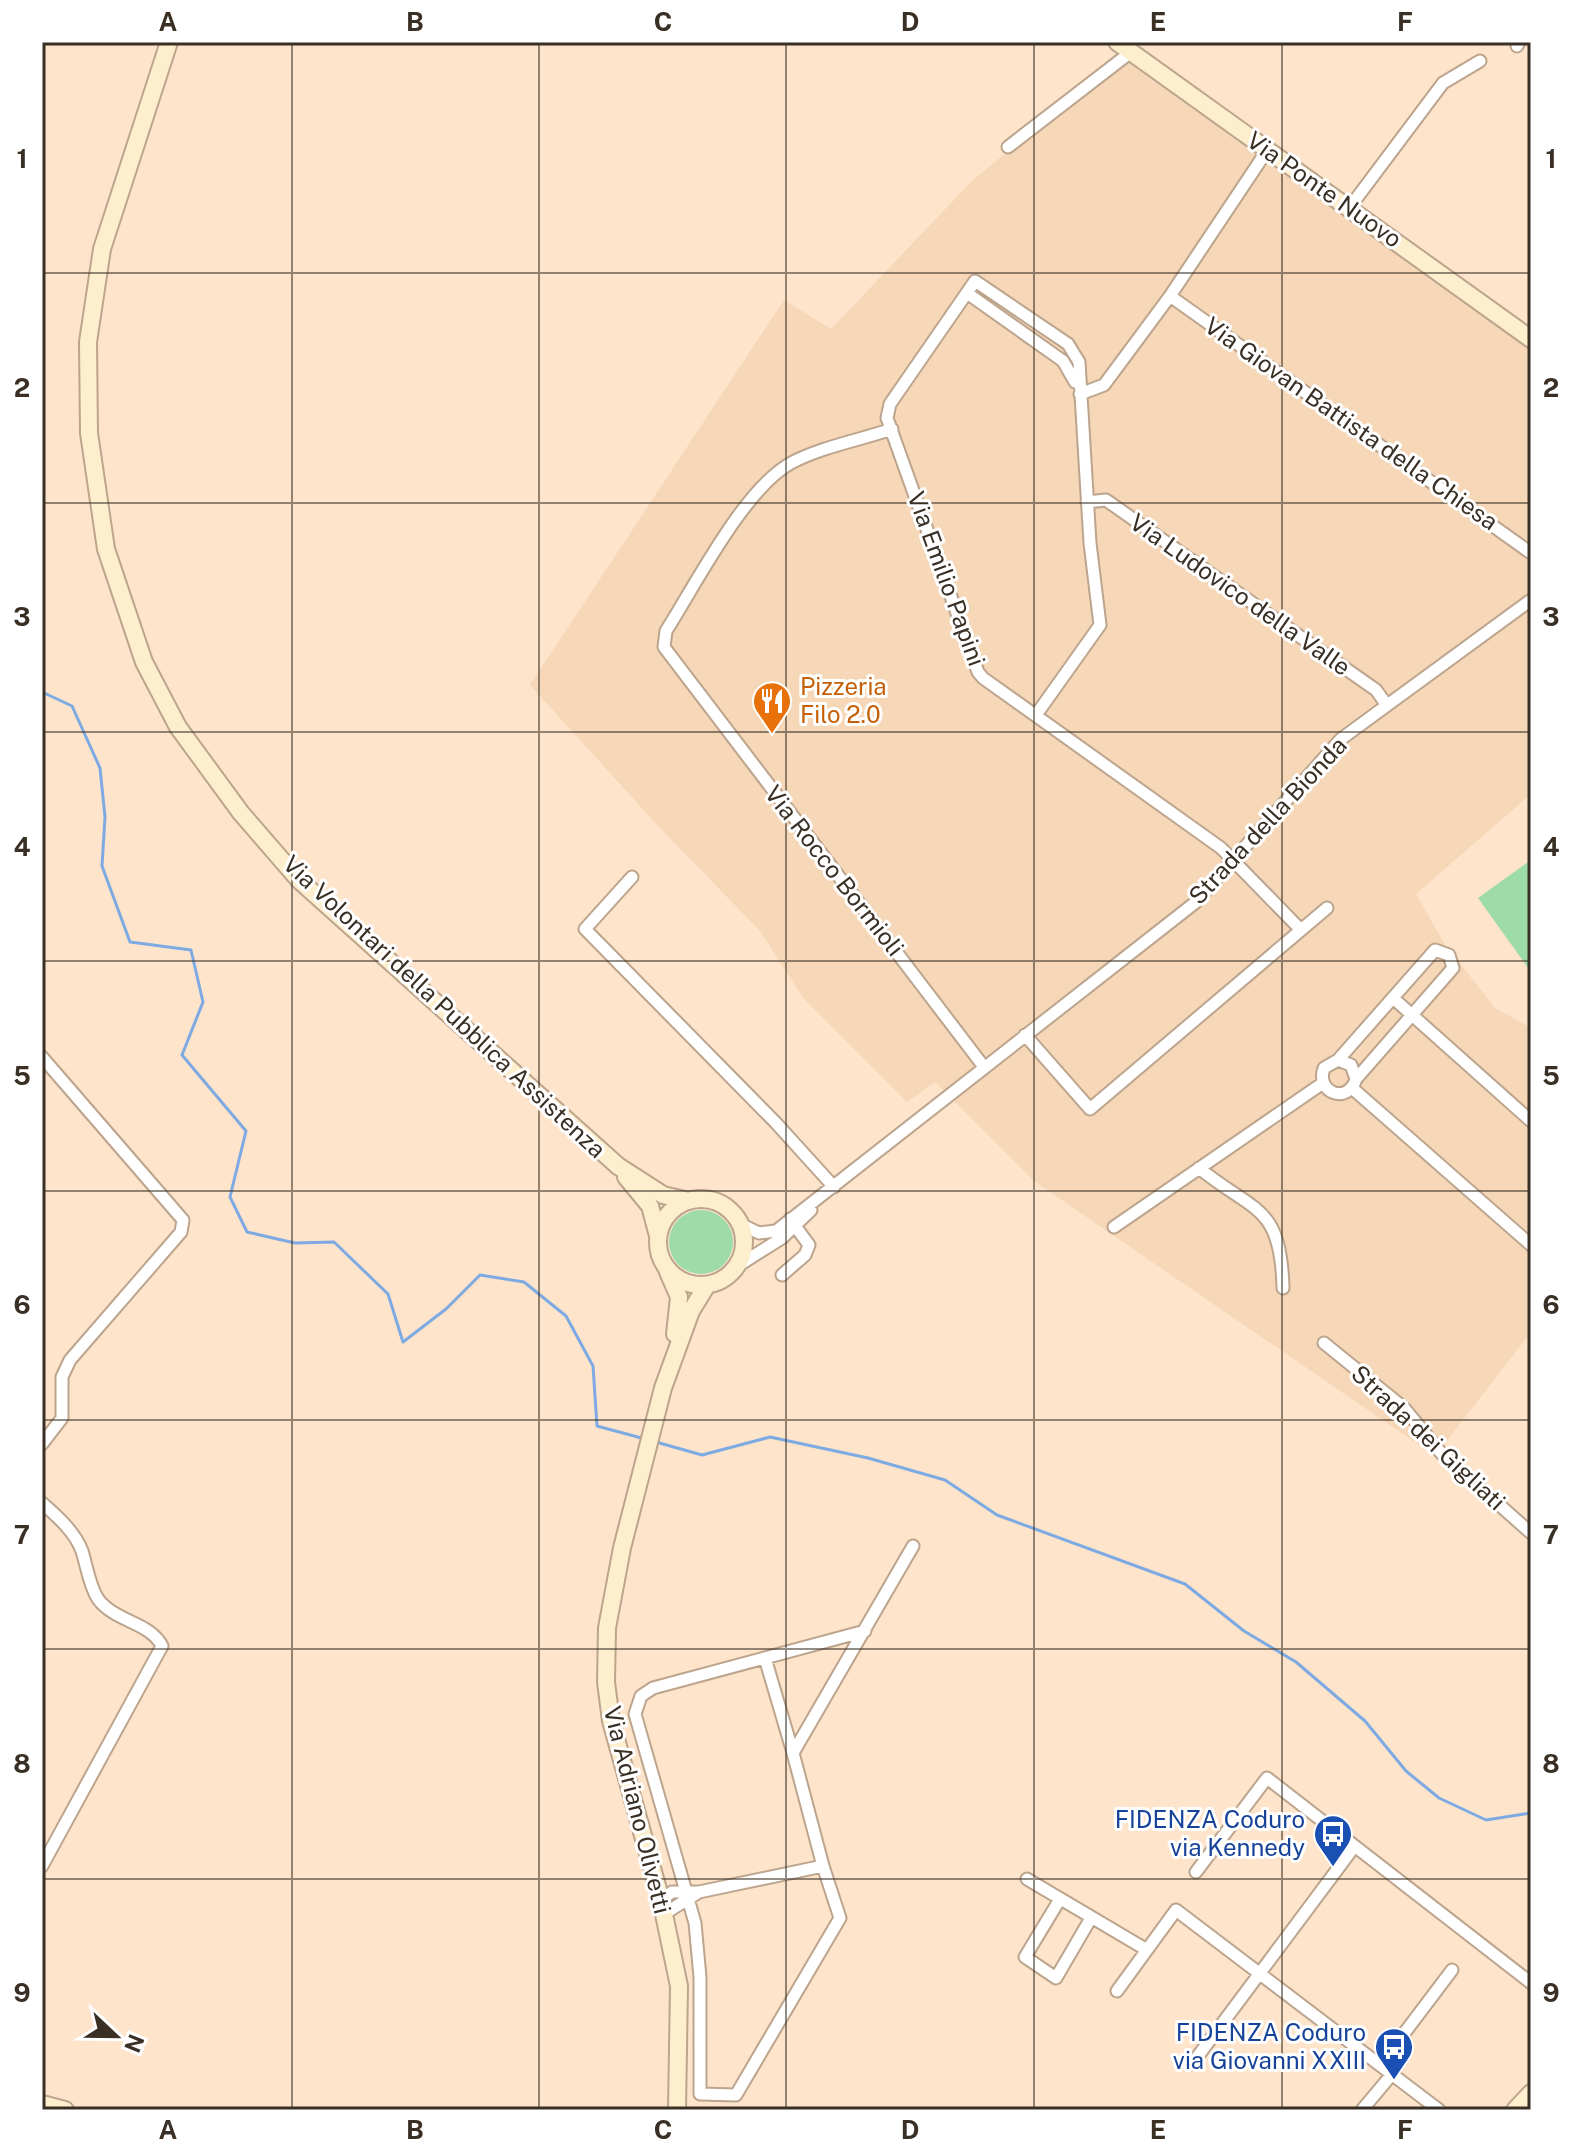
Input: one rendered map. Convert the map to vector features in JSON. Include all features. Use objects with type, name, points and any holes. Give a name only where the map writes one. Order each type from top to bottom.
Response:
[{"type":"street","name":"Via Volontari della Pubblica Assistenza","points":[[169,42],[102,249],[88,342],[89,433],[106,549],[144,662],[178,727],[241,813],[299,880],[618,1166],[663,1195],[689,1201]]},
{"type":"street","name":"Via Ponte Nuovo","points":[[1117,42],[1527,331]]},
{"type":"street","points":[[1008,147],[1131,52]]},
{"type":"street","points":[[1350,207],[1443,83],[1480,61]]},
{"type":"street","points":[[967,293],[1063,361],[1071,370],[1080,394],[1104,385],[1170,296],[1268,149]]},
{"type":"street","name":"Via Emilio Papini","points":[[1036,715],[1099,628],[1087,502],[1079,362],[1068,344],[975,281],[890,404],[887,418],[978,672],[1036,715],[1236,861],[1301,930]]},
{"type":"street","name":"Via Giovan Battista della Chiesa","points":[[1170,296],[1531,553]]},
{"type":"street","name":"Via Rocco Bormioli","points":[[892,429],[801,459],[780,470],[757,492],[666,631],[666,654],[984,1067]]},
{"type":"street","name":"Via Ludovico della Valle","points":[[1087,502],[1106,500],[1376,690],[1386,704]]},
{"type":"street","name":"Strada della Bionda","points":[[736,1267],[857,1165],[1196,902],[1236,861],[1341,739],[1531,600]]},
{"type":"street","points":[[632,877],[585,929],[757,1102],[833,1186]]},
{"type":"street","points":[[1025,1035],[1090,1109],[1327,908]]},
{"type":"street","points":[[1435,950],[1449,955],[1453,968],[1411,1015],[1354,1084],[1339,1095],[1329,1091],[1323,1083],[1324,1068],[1338,1060],[1435,950]]},
{"type":"street","points":[[1393,998],[1531,1121]]},
{"type":"street","points":[[42,1057],[183,1220],[181,1232],[70,1360],[62,1377],[62,1418],[42,1444]]},
{"type":"street","points":[[1338,1060],[1351,1065],[1354,1084],[1531,1245]]},
{"type":"street","points":[[1114,1227],[1323,1083]]},
{"type":"street","name":"Via Volontari della Pubblica Assistenza","points":[[618,1166],[650,1206],[658,1238]]},
{"type":"street","points":[[1199,1168],[1223,1188],[1245,1198],[1273,1228],[1282,1251],[1283,1288]]},
{"type":"street","points":[[667,1270],[678,1280],[707,1285],[718,1282],[736,1267],[744,1246],[740,1224],[733,1214],[713,1201],[689,1201],[668,1214],[658,1238],[658,1249],[667,1270],[679,1297],[673,1356]]},
{"type":"street","points":[[782,1275],[808,1249],[808,1240],[793,1222]]},
{"type":"street","name":"Strada della Bionda","points":[[740,1224],[749,1230],[765,1233],[793,1222]]},
{"type":"street","points":[[673,1356],[691,1311],[707,1285]]},
{"type":"street","name":"Strada dei Gigliati","points":[[1324,1343],[1404,1408],[1442,1454],[1531,1533]]},
{"type":"street","name":"Via Adriano Olivetti","points":[[673,1356],[613,1588],[607,1628],[606,1682],[622,1772],[662,1907],[679,1986],[677,2110]]},
{"type":"street","points":[[42,1503],[63,1523],[81,1547],[99,1600],[116,1615],[157,1636],[162,1646],[42,1866]]},
{"type":"street","points":[[793,1753],[913,1546]]},
{"type":"street","points":[[765,1658],[840,1918],[736,2095],[700,2094],[700,1977],[693,1894],[635,1714],[641,1696],[653,1688],[865,1631]]},
{"type":"street","points":[[1196,1872],[1267,1778],[1531,1983]]},
{"type":"street","points":[[645,1846],[653,1854],[663,1883],[676,1891],[693,1894]]},
{"type":"street","points":[[1192,2064],[1354,1847]]},
{"type":"street","points":[[662,1907],[693,1894],[823,1866]]},
{"type":"street","points":[[1027,1879],[1147,1950]]},
{"type":"street","points":[[662,1907],[676,1891]]},
{"type":"street","points":[[1060,1899],[1025,1957],[1056,1978],[1091,1918]]},
{"type":"street","points":[[1117,1991],[1176,1910],[1261,1971],[1439,2110]]},
{"type":"street","points":[[1381,2064],[1452,1970]]},
{"type":"street","points":[[1362,2110],[1393,2073]]},
{"type":"street","points":[[1515,2110],[1531,2093]]},
{"type":"street","points":[[42,2104],[65,2110]]},
{"type":"shaded area","points":[[1121,58],[1531,349],[1531,794],[1416,894],[1444,943],[1495,1008],[1531,1028],[1531,1332],[1435,1456],[1034,1181],[935,1082],[907,1102],[804,999],[760,931],[660,828],[530,685],[784,300],[831,329],[973,180]]},
{"type":"green space","points":[[1531,860],[1531,972],[1478,898]]},
{"type":"green space","points":[[695,1210],[707,1210],[724,1219],[731,1230],[731,1254],[724,1265],[707,1274],[695,1274],[683,1269],[674,1260],[669,1248],[669,1236],[674,1224],[683,1215]]},
{"type":"waterway","points":[[42,692],[72,706],[100,768],[105,817],[102,866],[130,942],[191,950],[203,1002],[182,1055],[246,1131],[230,1197],[247,1232],[295,1243],[334,1242],[388,1294],[403,1342],[446,1309],[480,1275],[524,1282],[566,1316],[593,1366],[597,1426],[645,1439]]},
{"type":"waterway","points":[[656,1442],[702,1455],[770,1437],[868,1458],[945,1480],[997,1515],[1185,1584],[1244,1631],[1296,1662],[1365,1721],[1406,1771],[1439,1798],[1486,1820],[1531,1813]]},
{"type":"place","name":"Pizzeria Filo 2.0","points":[[772,735]]},
{"type":"place","name":"FIDENZA Coduro via Kennedy","points":[[1333,1868]]},
{"type":"place","name":"FIDENZA Coduro via Giovanni XXIII","points":[[1394,2081]]}]
